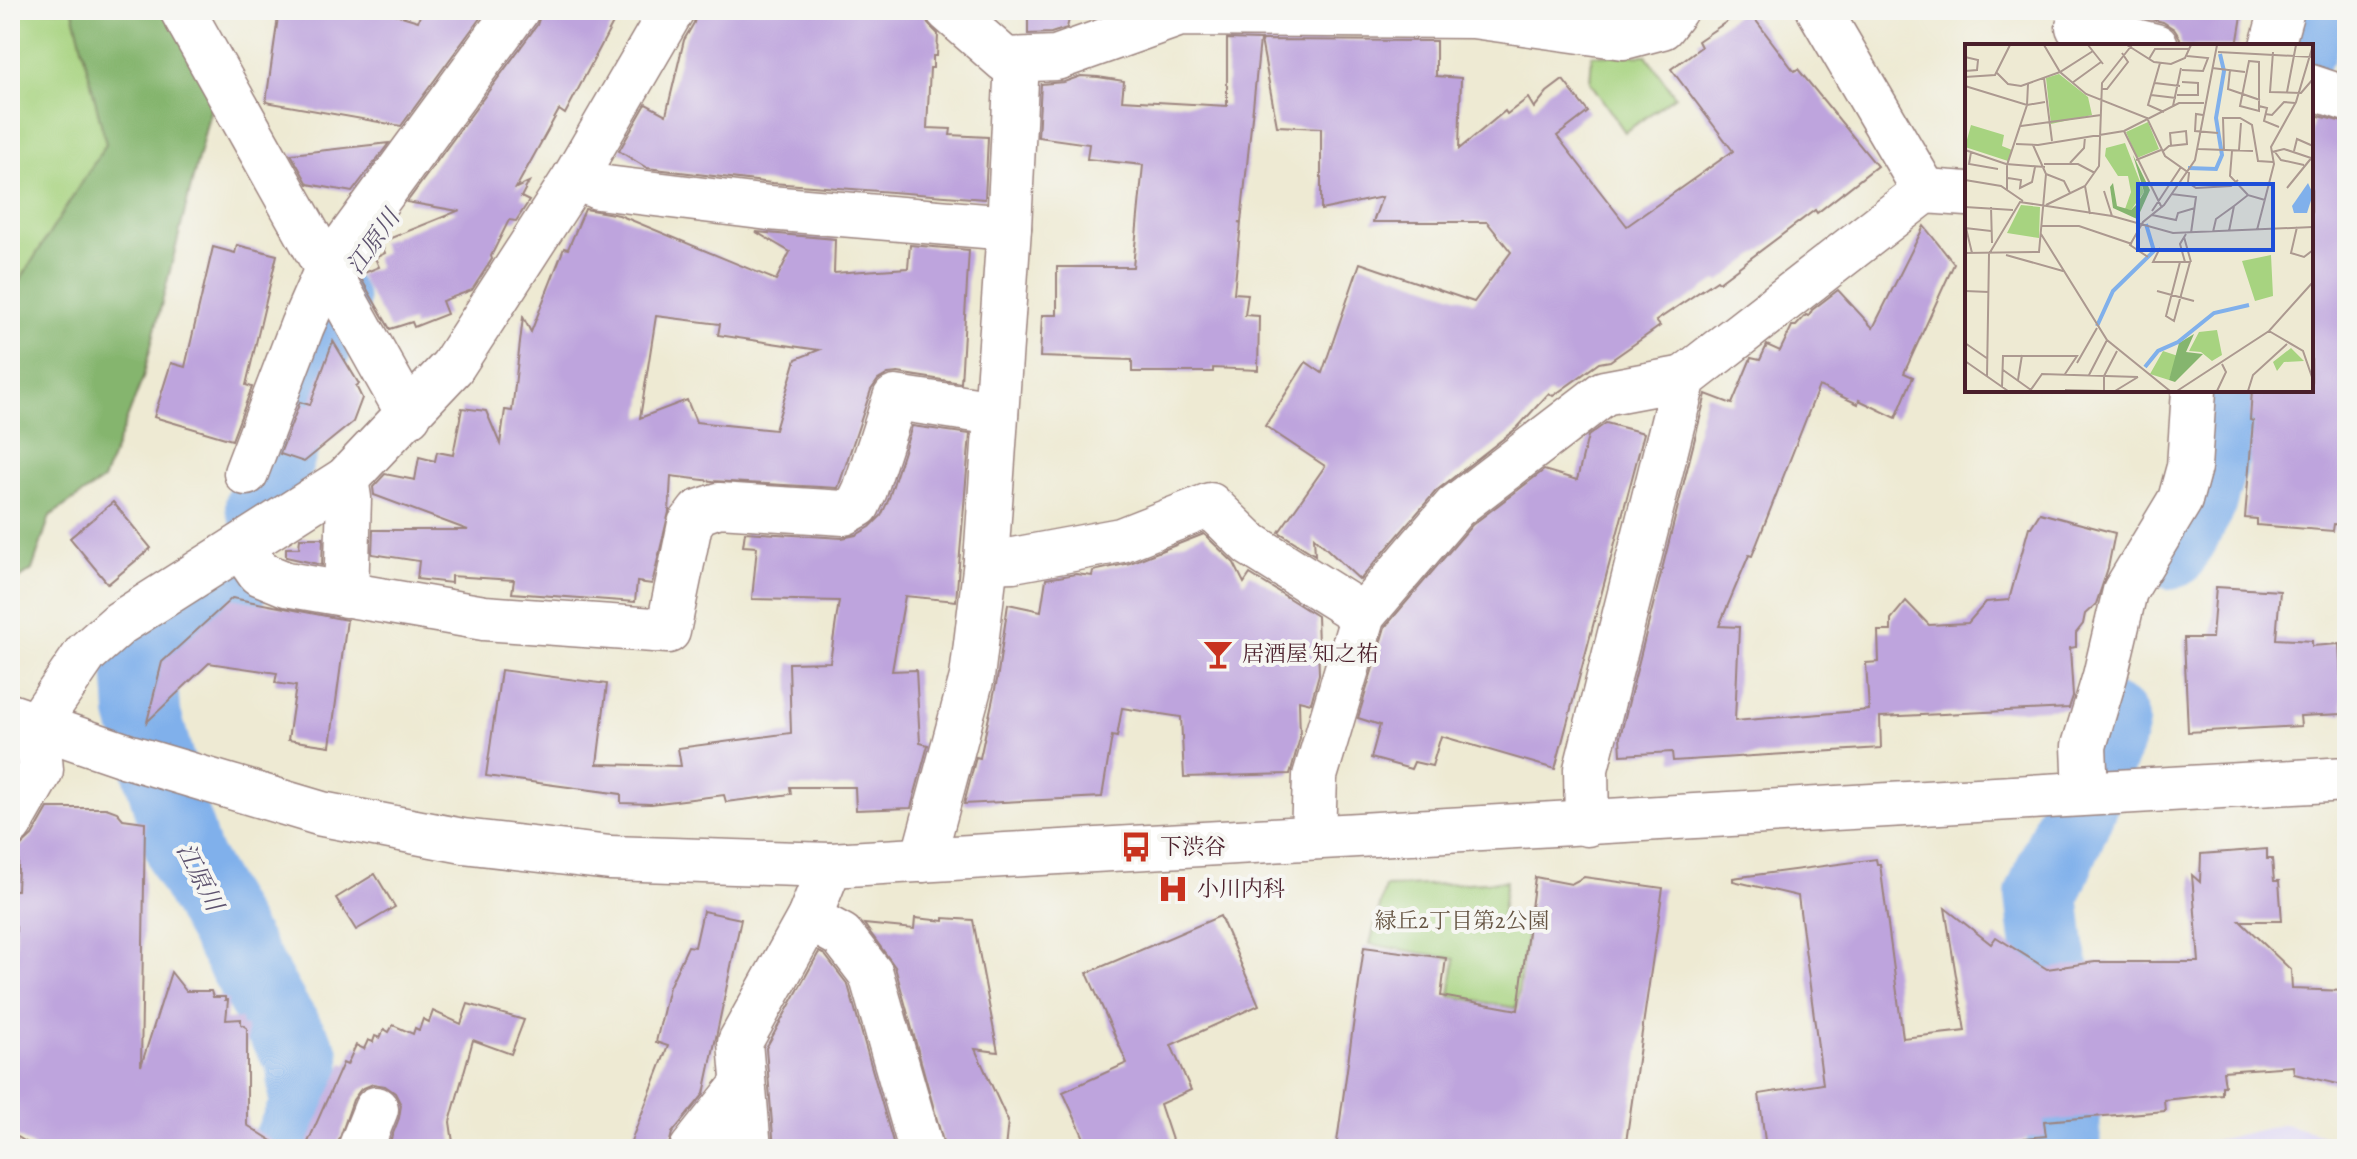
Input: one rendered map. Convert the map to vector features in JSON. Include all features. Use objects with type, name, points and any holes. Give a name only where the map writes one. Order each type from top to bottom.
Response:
[{"type":"street","points":[[182,10],[409,415]]},
{"type":"street","points":[[246,473],[336,284],[517,10]]},
{"type":"street","points":[[24,721],[86,653],[120,623],[346,479],[409,415],[452,367],[575,177],[672,10]]},
{"type":"street","points":[[948,10],[1005,60],[1056,58],[1180,14],[1473,16],[1624,37],[1662,27],[1675,10]]},
{"type":"street","points":[[1313,837],[1315,776],[1363,615],[1455,507],[1604,393],[1684,378],[1946,193],[1819,10]]},
{"type":"street","points":[[2273,44],[2282,10]]},
{"type":"street","points":[[2078,27],[2148,44]]},
{"type":"street","points":[[923,860],[972,677],[986,561],[1017,60]]},
{"type":"street","points":[[2313,88],[2347,99]]},
{"type":"street","points":[[575,177],[598,187],[769,208],[1009,228]]},
{"type":"street","points":[[1587,824],[1586,769],[1684,378]]},
{"type":"street","points":[[2086,793],[2084,746],[2105,676],[2125,591],[2180,500],[2189,467],[2194,392]]},
{"type":"street","points":[[241,547],[259,573],[286,584],[484,618],[668,631],[690,524],[699,512],[719,505],[844,513],[858,505],[865,490],[895,398],[996,413]]},
{"type":"street","points":[[346,479],[349,498],[346,595]]},
{"type":"street","points":[[986,561],[1013,560],[1121,540],[1210,505],[1250,544],[1363,615]]},
{"type":"street","points":[[24,721],[127,756],[322,814],[463,841],[610,858],[830,865],[2347,779]]},
{"type":"street","points":[[10,824],[41,770],[24,721]]},
{"type":"street","points":[[749,1149],[740,1042],[809,918],[830,865]]},
{"type":"street","points":[[809,918],[842,936],[871,974],[921,1149]]},
{"type":"street","points":[[692,1149],[742,1086]]},
{"type":"street","points":[[360,1149],[376,1109]]},
{"type":"shaded area","points":[[2285,1124],[2347,1142],[2347,1149],[2177,1149]]},
{"type":"green space","points":[[10,10],[73,10],[107,144],[10,296]]},
{"type":"green space","points":[[73,10],[168,10],[213,99],[143,378],[103,480],[50,516],[32,570],[10,585],[10,296],[106,144]]},
{"type":"green space","points":[[1592,55],[1646,55],[1675,96],[1625,132],[1590,82]]},
{"type":"green space","name":"緑丘2丁目第2公園","points":[[1506,881],[1500,927],[1527,931],[1516,1008],[1450,996],[1455,959],[1370,944],[1385,887]]},
{"type":"building","points":[[279,10],[382,10],[418,21],[422,10],[486,10],[401,126],[266,102]]},
{"type":"building","points":[[542,10],[620,10],[565,114],[559,110],[516,188],[529,182],[521,197],[529,201],[516,221],[509,220],[492,259],[472,290],[442,301],[447,314],[414,327],[412,322],[390,329],[359,275],[379,267],[375,258],[385,253],[381,242],[458,211],[407,202],[537,25]]},
{"type":"building","points":[[697,10],[922,10],[928,24],[938,34],[937,56],[933,56],[933,68],[930,68],[927,128],[951,129],[950,135],[988,137],[985,199],[772,183],[647,168],[619,151],[646,104],[666,115],[684,40],[694,23]]},
{"type":"building","points":[[1028,10],[1071,10],[1067,28],[1051,33],[1028,34]]},
{"type":"building","points":[[1748,10],[1794,71],[1798,69],[1877,166],[1719,282],[1717,280],[1656,321],[1660,326],[1610,361],[1599,363],[1553,396],[1549,393],[1517,428],[1436,491],[1360,580],[1314,537],[1315,555],[1279,532],[1325,466],[1265,426],[1306,362],[1322,373],[1360,263],[1474,302],[1511,252],[1487,222],[1373,222],[1382,197],[1321,210],[1321,128],[1277,126],[1261,40],[1436,41],[1436,76],[1461,78],[1459,149],[1505,111],[1507,114],[1528,98],[1534,108],[1547,92],[1563,80],[1588,112],[1557,136],[1627,226],[1733,151],[1671,69],[1701,47],[1698,41]]},
{"type":"building","points":[[2114,10],[2243,10],[2237,44],[2180,44],[2174,29],[2163,22]]},
{"type":"building","points":[[1227,39],[1260,40],[1241,222],[1238,222],[1241,223],[1234,293],[1248,294],[1245,315],[1259,316],[1258,370],[1213,368],[1213,372],[1132,372],[1132,360],[1040,357],[1042,315],[1057,315],[1057,267],[1133,267],[1143,165],[1087,159],[1089,144],[1038,137],[1041,84],[1064,82],[1081,76],[1098,77],[1124,81],[1122,100],[1227,106]]},
{"type":"building","points":[[2315,115],[2347,123],[2347,525],[2334,524],[2333,531],[2257,525],[2257,519],[2245,518],[2253,421],[2250,420],[2252,392],[2313,392]]},
{"type":"building","points":[[389,143],[352,192],[308,184],[291,154]]},
{"type":"building","points":[[585,209],[619,215],[776,280],[790,252],[756,232],[835,239],[834,273],[908,268],[910,245],[969,250],[961,383],[898,373],[878,380],[871,390],[838,488],[671,476],[669,512],[652,584],[637,582],[635,602],[512,593],[514,580],[451,576],[451,583],[417,579],[419,561],[372,554],[373,530],[468,530],[374,495],[373,487],[385,474],[415,480],[419,457],[435,461],[437,452],[453,455],[462,408],[486,411],[500,444],[505,410],[512,411],[523,317],[531,332],[564,248],[568,249]],"holes":[[[656,316],[720,324],[718,335],[819,350],[796,359],[775,430],[696,422],[687,400],[640,418]]]},
{"type":"building","points":[[1924,226],[1954,264],[1904,373],[1913,377],[1896,418],[1859,400],[1858,404],[1819,386],[1752,556],[1749,555],[1719,626],[1739,627],[1735,721],[1869,710],[1866,663],[1879,662],[1878,631],[1891,631],[1891,619],[1906,601],[1929,625],[1968,623],[1986,602],[2009,600],[2029,527],[2040,513],[2115,533],[2096,604],[2085,614],[2083,624],[2076,633],[2076,647],[2070,648],[2073,696],[2069,708],[1880,717],[1881,748],[1673,761],[1672,752],[1621,755],[1620,737],[1706,394],[1732,404],[1751,358],[1760,360],[1767,345],[1780,351],[1792,326],[1809,316],[1812,310],[1838,290],[1873,328]]},
{"type":"building","points":[[237,245],[277,255],[246,385],[252,387],[232,440],[154,417],[171,363],[185,367],[213,247],[235,253]]},
{"type":"building","points":[[333,341],[359,384],[356,386],[362,398],[353,422],[304,462],[280,454],[300,402],[310,405]]},
{"type":"building","points":[[1606,423],[1644,433],[1555,769],[1441,736],[1432,766],[1414,762],[1411,769],[1371,758],[1380,725],[1358,718],[1385,627],[1472,525],[1544,470],[1577,480],[1588,436]]},
{"type":"building","points":[[912,426],[970,434],[956,601],[905,596],[892,671],[916,670],[920,743],[928,745],[911,808],[856,810],[855,787],[790,787],[791,794],[726,802],[724,795],[651,804],[621,803],[621,794],[486,776],[501,670],[607,684],[597,764],[681,766],[678,748],[791,733],[789,663],[830,662],[839,601],[752,599],[757,547],[743,546],[745,532],[842,538],[870,527],[881,516],[888,501]]},
{"type":"building","points":[[113,502],[151,548],[108,584],[70,538]]},
{"type":"building","points":[[1204,534],[1234,563],[1244,583],[1250,574],[1317,616],[1319,674],[1311,703],[1299,700],[1300,738],[1290,774],[1184,777],[1181,717],[1122,708],[1117,737],[1112,736],[1102,797],[964,804],[976,757],[980,758],[997,680],[1008,604],[1041,611],[1046,579],[1076,574],[1092,576],[1093,571],[1130,563]]},
{"type":"building","points":[[300,538],[323,538],[322,565],[286,557],[286,548],[299,548]]},
{"type":"building","points":[[2216,587],[2280,591],[2276,639],[2312,641],[2312,646],[2339,644],[2343,714],[2300,716],[2301,726],[2188,732],[2184,638],[2212,638]]},
{"type":"building","points":[[232,598],[347,620],[330,746],[288,740],[296,686],[275,683],[277,673],[209,663],[147,722],[162,662]]},
{"type":"building","points":[[48,808],[106,808],[117,812],[123,819],[145,822],[141,1066],[171,972],[186,991],[211,991],[213,997],[225,997],[228,1000],[226,1020],[241,1019],[241,1024],[247,1028],[247,1125],[285,1149],[37,1149],[10,1132],[10,1037],[15,1036],[16,927],[10,927],[10,890],[17,890],[19,848],[32,836]]},
{"type":"building","points":[[2267,849],[2267,859],[2272,859],[2274,881],[2279,881],[2282,921],[2240,921],[2291,970],[2292,989],[2347,991],[2347,1086],[2294,1074],[2293,1066],[2223,1071],[2225,1086],[2222,1086],[2222,1094],[2164,1100],[2165,1111],[2044,1121],[2046,1136],[2026,1140],[1968,1149],[1766,1149],[1759,1094],[1823,1084],[1798,896],[1733,881],[1733,878],[1876,859],[1880,864],[1903,1038],[1965,1031],[1945,908],[1991,944],[1996,937],[2047,969],[2095,962],[2199,962],[2192,875],[2200,882],[2201,854]]},
{"type":"building","points":[[375,874],[395,907],[356,930],[336,898]]},
{"type":"building","points":[[1535,877],[1571,884],[1584,877],[1663,888],[1625,1149],[1336,1149],[1364,947],[1446,958],[1441,996],[1518,1010]]},
{"type":"building","points":[[703,911],[741,919],[704,1094],[672,1133],[668,1149],[628,1149],[668,1046],[656,1042],[669,987],[688,946],[695,947]]},
{"type":"building","points":[[1220,916],[1259,1005],[1171,1045],[1191,1090],[1160,1104],[1175,1149],[1089,1149],[1063,1092],[1127,1063],[1087,973]]},
{"type":"building","points":[[915,918],[973,920],[998,1052],[975,1049],[1008,1121],[1005,1149],[945,1149],[895,967],[864,924],[914,929]]},
{"type":"building","points":[[819,952],[825,955],[848,985],[895,1149],[774,1149],[766,1048]]},
{"type":"building","points":[[468,1004],[524,1020],[511,1054],[473,1040],[450,1122],[454,1149],[387,1149],[401,1105],[395,1093],[385,1086],[373,1084],[361,1089],[353,1100],[336,1149],[305,1149],[343,1063],[347,1065],[356,1045],[364,1049],[368,1040],[373,1042],[375,1036],[380,1038],[384,1029],[389,1032],[393,1025],[413,1034],[415,1028],[419,1030],[423,1019],[429,1022],[433,1011],[461,1024]]},
{"type":"waterway","points":[[2300,44],[2309,10]]},
{"type":"waterway","name":"江原川","points":[[262,505],[332,303]]},
{"type":"waterway","points":[[2171,552],[2199,503],[2213,453],[2218,392]]},
{"type":"waterway","name":"江原川","points":[[233,581],[229,591],[164,631],[140,662],[143,712],[185,858],[303,1059],[306,1108],[287,1149]]},
{"type":"waterway","points":[[2064,1149],[2061,1011],[2042,896],[2112,721]]},
{"type":"place","name":"居酒屋 知之祐","points":[[1218,654]]},
{"type":"place","name":"下渋谷","points":[[1136,847]]},
{"type":"place","name":"小川内科","points":[[1173,889]]}]
